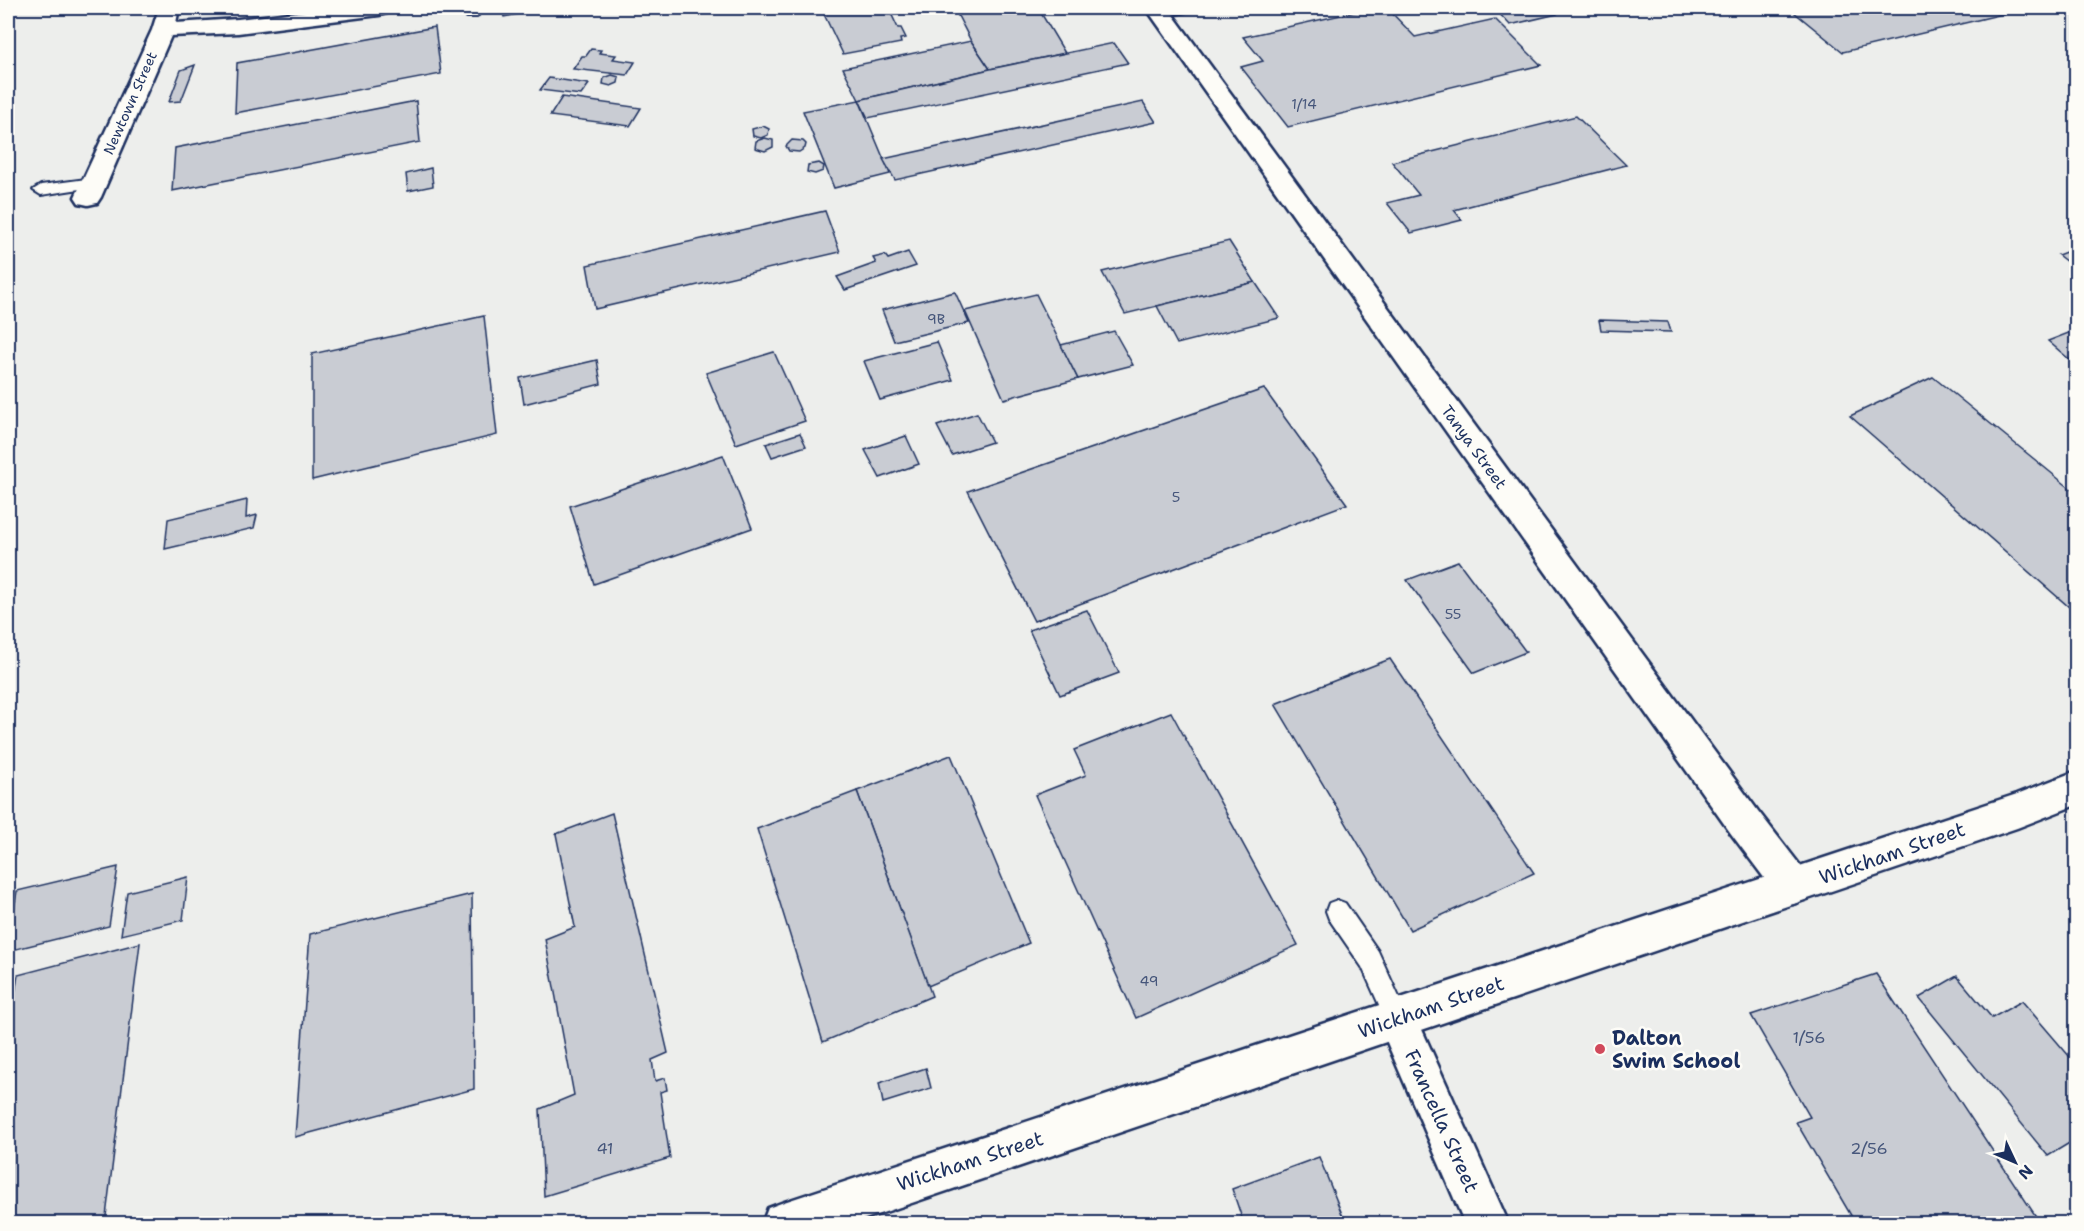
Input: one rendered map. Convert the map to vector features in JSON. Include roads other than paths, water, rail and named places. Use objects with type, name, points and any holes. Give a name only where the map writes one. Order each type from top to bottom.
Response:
[{"type":"street","name":"Newtown Street","points":[[91,190],[163,30],[169,8]]},
{"type":"street","points":[[163,30],[238,26],[379,8]]},
{"type":"street","name":"Tanya Street","points":[[1168,9],[1724,794],[1793,886]]},
{"type":"street","name":"Wickham Street","points":[[784,1224],[2016,811],[2076,788]]},
{"type":"street","name":"Francella Street","points":[[1396,1019],[1487,1224]]},
{"type":"lane","points":[[41,190],[91,190]]},
{"type":"lane","points":[[1337,910],[1370,959],[1396,1019]]},
{"type":"place","name":"Dalton Swim School","points":[[1600,1049]]}]
